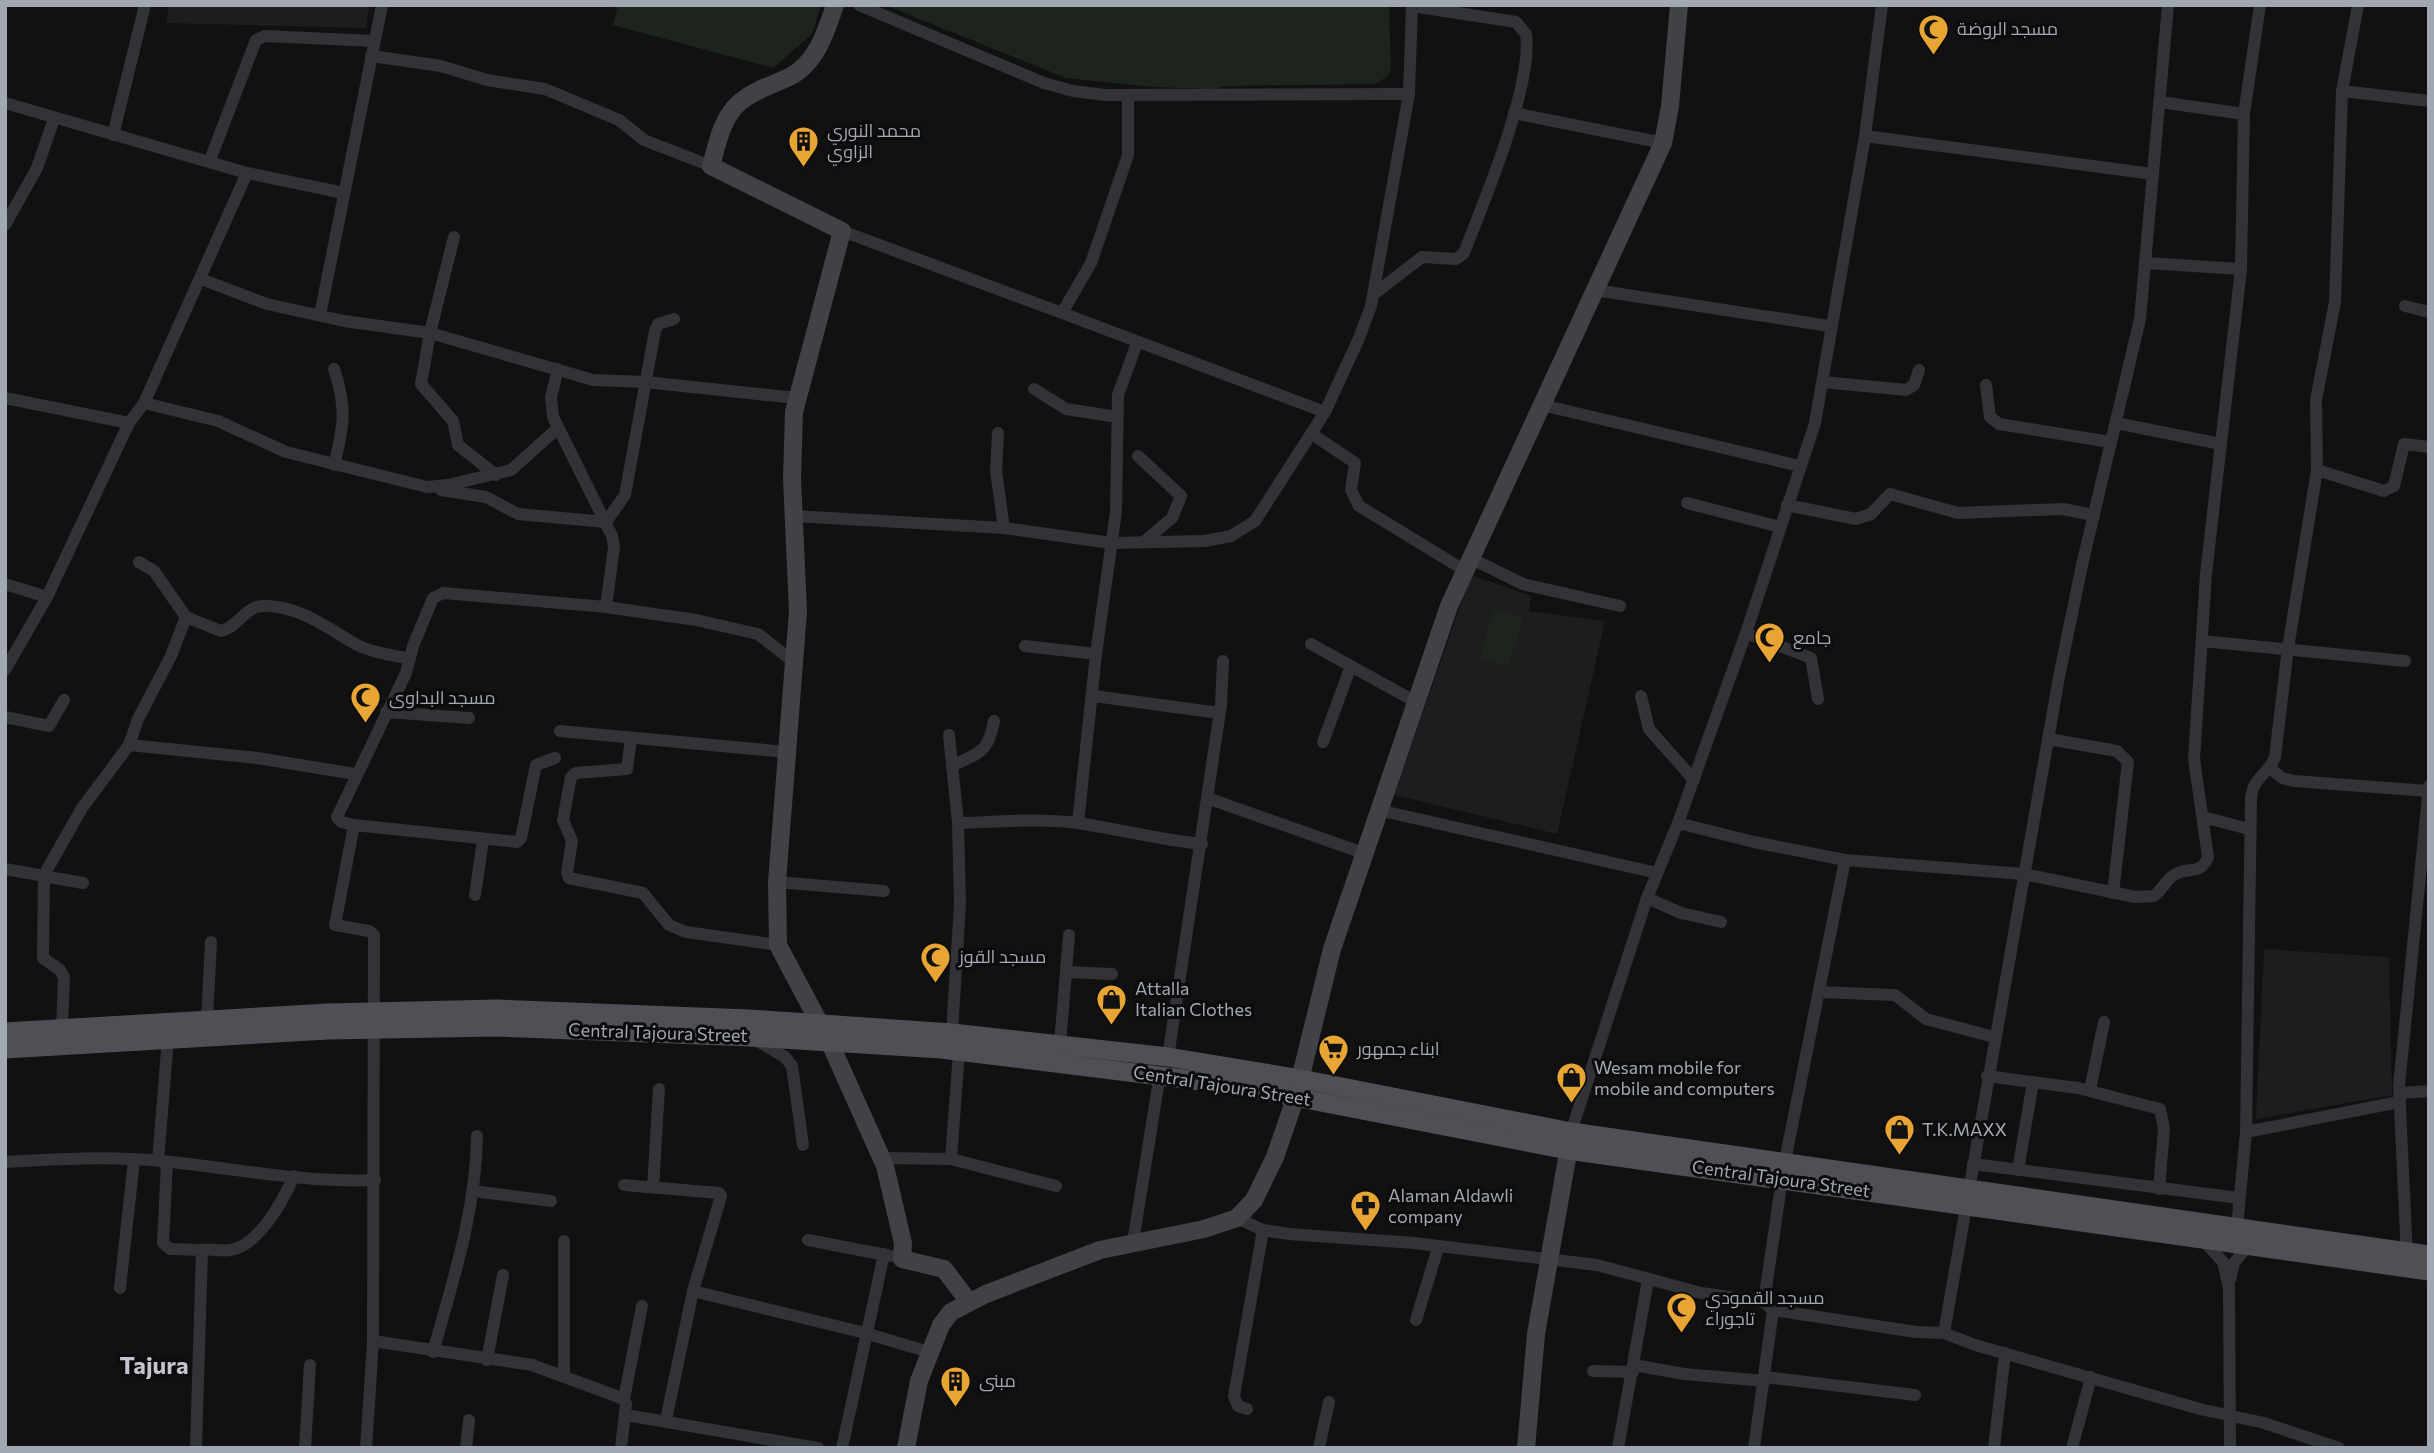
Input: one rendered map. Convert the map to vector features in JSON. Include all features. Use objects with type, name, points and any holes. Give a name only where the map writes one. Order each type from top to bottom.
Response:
[{"type":"main road","points":[[5,1032],[207,1019],[374,1020],[497,1009],[820,1024],[955,1043],[1059,1044],[1164,1066]]},
{"type":"main road","name":"Central Tajoura Street","points":[[5,1049],[374,1020],[830,1043],[955,1043],[1164,1066],[1298,1088],[1570,1141],[1967,1195],[2248,1246],[2407,1260],[2429,1271]]},
{"type":"main road","points":[[1967,1195],[2237,1227],[2407,1260],[2429,1255]]},
{"type":"street","points":[[113,135],[145,5]]},
{"type":"street","points":[[320,315],[382,5]]},
{"type":"street","points":[[711,166],[720,132],[733,110],[769,85],[792,76],[819,48],[835,5]]},
{"type":"street","points":[[859,5],[1044,83],[1073,91],[1128,95],[1409,94]]},
{"type":"street","points":[[794,516],[1004,528],[1111,543],[1146,540],[1205,541],[1243,531],[1255,521],[1325,412],[1359,338],[1374,293],[1409,94],[1412,5],[1509,20],[1521,25],[1527,40],[1514,113],[1462,256],[1456,259],[1422,257],[1374,293]]},
{"type":"street","points":[[906,1448],[919,1381],[929,1352],[951,1312],[969,1302],[1100,1250],[1204,1229],[1237,1218],[1254,1200],[1268,1173],[1298,1088],[1323,982],[1363,853],[1467,564],[1663,143],[1673,79],[1679,5]]},
{"type":"street","points":[[1526,1448],[1536,1334],[1570,1141],[1647,898],[1694,780],[1746,633],[1815,423],[1829,326],[1865,136],[1882,5]]},
{"type":"street","points":[[1944,1333],[2048,739],[2093,515],[2140,319],[2168,5]]},
{"type":"street","points":[[1678,822],[1754,842],[1845,860],[2024,874],[2113,892],[2154,896],[2175,874],[2202,867],[2208,857],[2194,759],[2206,574],[2241,269],[2244,114],[2260,5]]},
{"type":"street","points":[[2237,1227],[2246,1132],[2249,829],[2252,787],[2270,768],[2275,757],[2288,648],[2318,470],[2316,400],[2335,302],[2342,91],[2358,5]]},
{"type":"street","points":[[210,160],[256,40],[265,36],[374,41]]},
{"type":"street","points":[[371,56],[442,66],[487,80],[545,89],[619,120],[644,140],[711,166],[842,231],[1325,412]]},
{"type":"street","points":[[2342,91],[2429,101]]},
{"type":"street","points":[[1062,313],[1091,264],[1128,155],[1128,95]]},
{"type":"street","points":[[2160,102],[2244,114]]},
{"type":"street","points":[[5,103],[54,119],[210,160],[247,173],[344,193]]},
{"type":"street","points":[[1514,113],[1663,143]]},
{"type":"street","points":[[5,225],[37,168],[54,119]]},
{"type":"street","points":[[1865,136],[2153,174]]},
{"type":"street","points":[[5,670],[47,597],[130,423],[144,403],[247,173]]},
{"type":"street","points":[[842,231],[796,398],[794,516],[798,611],[777,882],[778,945],[830,1043],[882,1158],[892,1186],[903,1243],[902,1259]]},
{"type":"street","points":[[454,237],[430,333],[421,384],[453,421],[458,445],[496,475]]},
{"type":"street","points":[[2145,263],[2241,269]]},
{"type":"street","points":[[201,279],[267,304],[430,333],[606,382],[645,382],[796,398]]},
{"type":"street","points":[[1595,290],[1829,326]]},
{"type":"street","points":[[2405,306],[2429,312]]},
{"type":"street","points":[[606,522],[625,495],[658,324],[674,318]]},
{"type":"street","points":[[1078,823],[1082,768],[1094,696],[1096,654],[1116,512],[1118,395],[1137,343]]},
{"type":"street","points":[[334,369],[344,397],[344,429],[334,465]]},
{"type":"street","points":[[558,369],[551,406],[558,428],[606,522],[614,547],[606,607]]},
{"type":"street","points":[[1823,382],[1906,390],[1914,385],[1919,370]]},
{"type":"street","points":[[1986,385],[1990,417],[1999,424],[2111,442]]},
{"type":"street","points":[[1034,389],[1066,409],[1117,417]]},
{"type":"street","points":[[5,398],[130,423]]},
{"type":"street","points":[[144,403],[218,421],[286,452],[427,487],[486,496],[519,514],[606,522]]},
{"type":"street","points":[[1542,405],[1800,466]]},
{"type":"street","points":[[2116,423],[2221,443]]},
{"type":"street","points":[[427,487],[510,470],[558,428]]},
{"type":"street","points":[[998,433],[996,471],[1004,528]]},
{"type":"street","points":[[1312,434],[1355,463],[1351,490],[1359,506],[1467,564],[1523,584],[1620,606]]},
{"type":"street","points":[[2318,470],[2384,491],[2394,486],[2404,444],[2429,447]]},
{"type":"street","points":[[1138,456],[1181,496],[1172,518],[1146,540]]},
{"type":"street","points":[[1787,505],[1856,519],[1871,514],[1890,494],[1958,513],[2063,509],[2093,515]]},
{"type":"street","points":[[1687,503],[1780,527]]},
{"type":"street","points":[[139,562],[154,571],[186,617],[221,631],[227,630],[255,607],[268,606],[315,618],[367,649],[410,659]]},
{"type":"street","points":[[5,584],[47,597]]},
{"type":"street","points":[[555,758],[536,765],[520,841],[484,840],[354,825],[341,822],[337,817],[410,659],[423,620],[438,593],[606,607],[696,620],[758,635],[795,663]]},
{"type":"street","points":[[62,1028],[64,977],[60,970],[43,958],[44,875],[82,808],[129,745],[138,719],[171,656],[186,617]]},
{"type":"street","points":[[1746,633],[1811,659],[1818,699]]},
{"type":"street","points":[[2202,640],[2405,662]]},
{"type":"street","points":[[1311,644],[1416,702]]},
{"type":"street","points":[[1024,646],[1096,654]]},
{"type":"street","points":[[1133,1242],[1202,844],[1223,661]]},
{"type":"street","points":[[1323,742],[1351,666]]},
{"type":"street","points":[[1094,696],[1219,713]]},
{"type":"street","points":[[1642,696],[1649,729],[1694,780]]},
{"type":"street","points":[[5,717],[49,726],[64,700]]},
{"type":"street","points":[[386,712],[469,718]]},
{"type":"street","points":[[952,766],[979,755],[990,740],[994,721]]},
{"type":"street","points":[[560,731],[787,752]]},
{"type":"street","points":[[949,736],[958,823],[960,903],[951,1159]]},
{"type":"street","points":[[631,738],[627,769],[576,773],[570,777],[563,820],[572,841],[569,878],[643,893],[669,925],[686,932],[778,945]]},
{"type":"street","points":[[2048,739],[2117,751],[2128,762],[2113,892]]},
{"type":"street","points":[[129,745],[257,758],[355,774]]},
{"type":"street","points":[[2270,768],[2282,778],[2294,781],[2429,788],[2400,1097],[2407,1260]]},
{"type":"street","points":[[1207,798],[1363,853]]},
{"type":"street","points":[[1378,810],[1657,873]]},
{"type":"street","points":[[2203,817],[2249,829]]},
{"type":"street","points":[[958,823],[1015,818],[1078,823],[1162,841],[1202,844]]},
{"type":"street","points":[[354,825],[335,925],[369,931],[374,935],[373,1341],[366,1448]]},
{"type":"street","points":[[475,895],[484,840]]},
{"type":"street","points":[[1754,1448],[1765,1379],[1769,1306],[1783,1170],[1845,860]]},
{"type":"street","points":[[5,869],[83,883]]},
{"type":"street","points":[[777,882],[884,891]]},
{"type":"street","points":[[1647,898],[1681,913],[1721,922]]},
{"type":"street","points":[[1059,1044],[1069,935]]},
{"type":"street","points":[[207,1019],[211,942]]},
{"type":"street","points":[[1066,971],[1112,974]]},
{"type":"street","points":[[1819,992],[1895,995],[1926,1019],[1994,1037]]},
{"type":"street","points":[[2090,1090],[2104,1022]]},
{"type":"street","points":[[750,1037],[785,1057],[792,1066],[803,1145]]},
{"type":"street","points":[[168,1038],[162,1161],[163,1243],[170,1248],[201,1250],[231,1250],[242,1246],[282,1204],[294,1176]]},
{"type":"street","points":[[1987,1076],[2090,1090],[2160,1109],[2165,1129],[2160,1189]]},
{"type":"street","points":[[2018,1170],[2033,1082]]},
{"type":"street","points":[[653,1186],[659,1089]]},
{"type":"street","points":[[2246,1132],[2429,1091]]},
{"type":"street","points":[[433,1352],[460,1258],[473,1191],[477,1136]]},
{"type":"street","points":[[5,1162],[95,1158],[162,1161],[294,1176],[375,1180]]},
{"type":"street","points":[[882,1158],[951,1159],[1056,1186]]},
{"type":"street","points":[[120,1288],[134,1160]]},
{"type":"street","points":[[1973,1164],[2239,1198]]},
{"type":"street","points":[[624,1185],[720,1194],[693,1291],[666,1420]]},
{"type":"street","points":[[473,1191],[551,1201]]},
{"type":"street","points":[[1237,1218],[1263,1230],[1549,1258],[1609,1268],[1701,1293],[1769,1306],[1916,1332],[1944,1333],[2005,1353],[2339,1448]]},
{"type":"street","points":[[1247,1409],[1238,1406],[1234,1396],[1263,1230]]},
{"type":"street","points":[[2202,1239],[2223,1262],[2229,1287]]},
{"type":"street","points":[[808,1240],[884,1254],[944,1269],[969,1302]]},
{"type":"street","points":[[564,1241],[564,1376]]},
{"type":"street","points":[[2231,1448],[2228,1415],[2229,1287],[2234,1263],[2248,1246]]},
{"type":"street","points":[[1416,1320],[1438,1248]]},
{"type":"street","points":[[196,1448],[201,1250]]},
{"type":"street","points":[[842,1448],[884,1254]]},
{"type":"street","points":[[487,1360],[503,1275]]},
{"type":"street","points":[[1618,1448],[1648,1279]]},
{"type":"street","points":[[693,1291],[865,1333],[929,1352]]},
{"type":"street","points":[[621,1448],[626,1415],[624,1399],[642,1306]]},
{"type":"street","points":[[373,1341],[532,1365],[624,1399]]},
{"type":"street","points":[[1994,1448],[2005,1353]]},
{"type":"street","points":[[305,1448],[310,1365]]},
{"type":"street","points":[[1593,1371],[1634,1368],[1915,1395]]},
{"type":"street","points":[[2072,1448],[2091,1377]]},
{"type":"street","points":[[1319,1448],[1329,1402]]},
{"type":"street","points":[[626,1415],[666,1420],[778,1444],[818,1448]]},
{"type":"street","points":[[466,1448],[469,1420]]},
{"type":"shaded area","points":[[169,5],[369,5],[366,28],[166,23]]},
{"type":"shaded area","points":[[606,5],[821,5],[812,34],[773,68],[613,25],[617,8]]},
{"type":"shaded area","points":[[885,5],[1389,5],[1391,69],[1388,76],[1375,84],[1224,86],[1216,89],[1152,87],[1066,78]]},
{"type":"shaded area","points":[[1471,575],[1531,596],[1529,611],[1605,621],[1557,834],[1394,795]]},
{"type":"shaded area","points":[[1494,609],[1523,617],[1509,666],[1480,658]]},
{"type":"shaded area","points":[[2264,949],[2389,957],[2392,1095],[2256,1119]]},
{"type":"place","name":"مسجد الروضة","points":[[1934,56]]},
{"type":"place","name":"محمد النوري الزاوي","points":[[804,168]]},
{"type":"place","name":"جامع","points":[[1770,665]]},
{"type":"place","name":"مسجد البداوى","points":[[366,725]]},
{"type":"place","name":"مسجد القوز","points":[[936,984]]},
{"type":"place","name":"Attalla Italian Clothes","points":[[1112,1026]]},
{"type":"place","name":"ابناء جمهور","points":[[1334,1076]]},
{"type":"place","name":"Wesam mobile for mobile and computers","points":[[1571,1105]]},
{"type":"place","name":"T.K.MAXX","points":[[1899,1157]]},
{"type":"place","name":"Alaman Aldawli company","points":[[1365,1233]]},
{"type":"place","name":"مسجد القمودي تاجوراء","points":[[1682,1335]]},
{"type":"place","name":"مبنى","points":[[956,1408]]},
{"type":"district","name":"Tajura","points":[[154,1366]]}]
